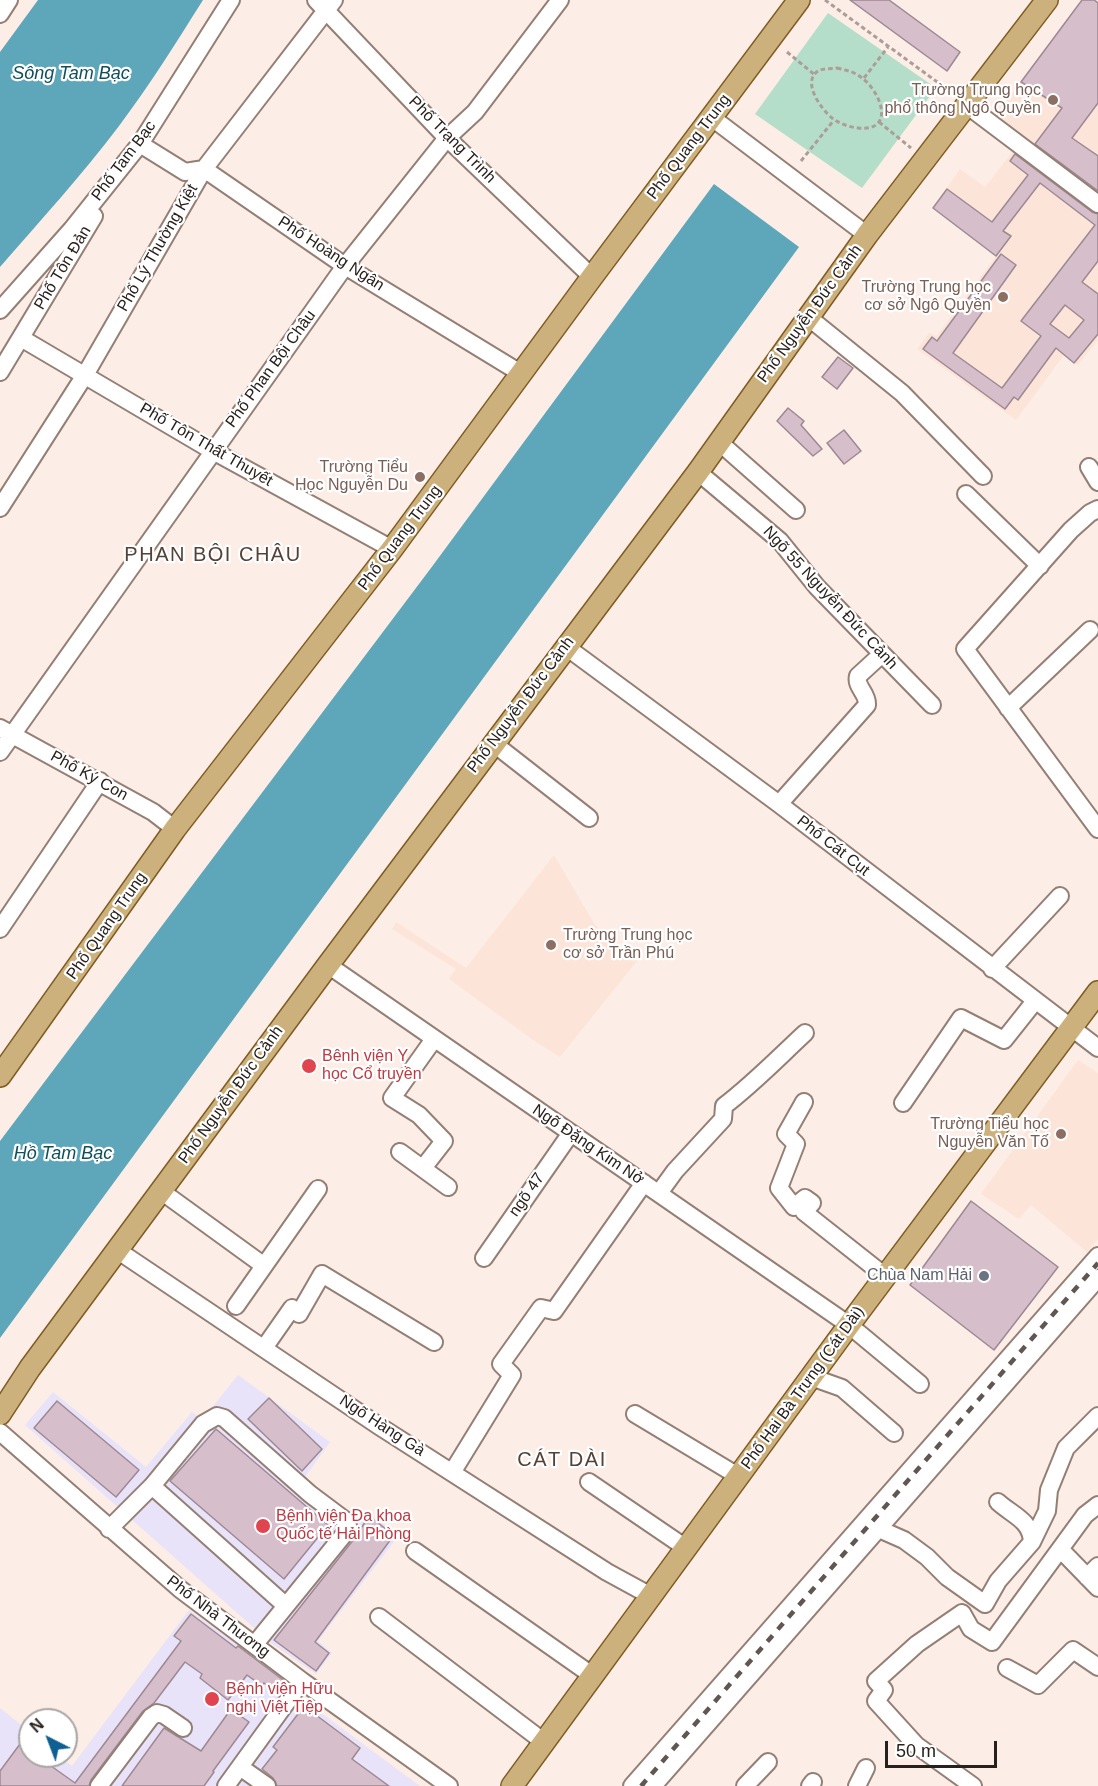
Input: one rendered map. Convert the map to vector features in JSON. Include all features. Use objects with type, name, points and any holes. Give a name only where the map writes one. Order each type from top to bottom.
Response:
[{"type":"main road","name":"Phố Quang Trung","points":[[0,1076],[176,829],[392,549],[799,0]]},
{"type":"main road","name":"Phố Nguyễn Đức Cảnh","points":[[0,1414],[30,1368],[328,964],[698,472],[867,235],[1047,0]]},
{"type":"main road","name":"Phố Hai Bà Trưng (Cát Dài)","points":[[512,1786],[885,1276],[1098,992]]},
{"type":"street","points":[[0,14],[9,0]]},
{"type":"street","name":"Phố Tam Bạc","points":[[0,310],[72,229],[140,144],[231,0]]},
{"type":"street","name":"Phố Phan Bội Châu","points":[[0,752],[6,731],[213,451],[345,266],[447,138],[475,112],[560,0]]},
{"type":"street","name":"Phố Trạng Trình","points":[[325,3],[447,138],[592,277]]},
{"type":"street","name":"Phố Lý Thường Kiệt","points":[[0,508],[85,375],[204,169],[325,3]]},
{"type":"street","points":[[968,106],[1098,204]]},
{"type":"street","points":[[711,117],[867,235]]},
{"type":"street","name":"Phố Hoàng Ngân","points":[[140,144],[185,172],[204,169],[345,266],[522,374]]},
{"type":"street","name":"Phố Tôn Đản","points":[[0,372],[125,164]]},
{"type":"street","points":[[808,317],[902,393],[983,476]]},
{"type":"street","name":"Phố Tôn Thất Thuyết","points":[[21,338],[213,451],[392,549]]},
{"type":"street","points":[[718,441],[796,510]]},
{"type":"street","points":[[1089,467],[1098,482]]},
{"type":"street","name":"Ngõ 55 Nguyễn Đức Cảnh","points":[[698,472],[780,541],[817,587],[932,705]]},
{"type":"street","points":[[966,494],[1040,566]]},
{"type":"street","points":[[1098,509],[1071,530],[965,649],[1098,830]]},
{"type":"street","points":[[1008,708],[1090,630]]},
{"type":"street","name":"Phố Cát Cụt","points":[[566,646],[779,804],[1098,1048]]},
{"type":"street","points":[[779,804],[867,705],[867,698],[858,684],[858,676],[882,654]]},
{"type":"street","name":"Phố Ký Con","points":[[6,731],[100,781],[153,812],[176,829]]},
{"type":"street","points":[[493,743],[589,818]]},
{"type":"street","points":[[0,929],[100,781]]},
{"type":"street","points":[[992,969],[1060,896]]},
{"type":"street","name":"Ngõ Đặng Kim Nở","points":[[328,964],[849,1325],[920,1384]]},
{"type":"street","points":[[903,1103],[961,1018],[1004,1040],[1035,1001]]},
{"type":"street","points":[[659,1193],[675,1171],[723,1119],[724,1106],[747,1089],[759,1075],[805,1034]]},
{"type":"street","points":[[423,1168],[444,1141],[419,1115],[392,1098],[434,1039]]},
{"type":"street","points":[[804,1102],[786,1134],[796,1144],[779,1188],[794,1207],[805,1198],[812,1203],[804,1212],[885,1276]]},
{"type":"street","name":"ngõ 47","points":[[484,1258],[571,1133]]},
{"type":"street","points":[[400,1152],[448,1187]]},
{"type":"street","points":[[453,1472],[512,1375],[501,1364],[541,1308],[554,1311],[644,1183]]},
{"type":"street","points":[[236,1306],[318,1189]]},
{"type":"street","points":[[161,1191],[263,1265]]},
{"type":"street","name":"Ngõ Hàng Gà","points":[[117,1250],[380,1426],[607,1572],[651,1596]]},
{"type":"street","points":[[632,1786],[1098,1256]]},
{"type":"street","points":[[264,1348],[292,1308],[299,1314],[322,1274],[434,1342]]},
{"type":"street","points":[[653,1786],[1098,1278]]},
{"type":"street","points":[[811,1377],[842,1388],[894,1433]]},
{"type":"street","points":[[635,1414],[738,1476]]},
{"type":"street","points":[[109,1529],[152,1486],[203,1424],[217,1416],[224,1418],[310,1494],[346,1521],[348,1526],[346,1532],[255,1644]]},
{"type":"street","points":[[973,1786],[916,1745],[876,1701],[884,1690],[876,1681],[917,1644],[962,1613],[985,1604],[998,1581],[1032,1542],[1047,1511],[1049,1490],[1066,1448],[1098,1416]]},
{"type":"street","name":"Phố Nhà Thương","points":[[0,1432],[180,1589],[302,1681],[449,1786]]},
{"type":"street","points":[[589,1482],[686,1548]]},
{"type":"street","points":[[152,1486],[285,1605]]},
{"type":"street","points":[[998,1502],[1020,1518],[1032,1532],[1032,1542]]},
{"type":"street","points":[[962,1613],[971,1629],[992,1642],[1085,1515],[1098,1505]]},
{"type":"street","points":[[879,1529],[904,1540],[927,1557],[947,1577],[985,1604]]},
{"type":"street","points":[[1061,1550],[1094,1577]]},
{"type":"street","points":[[415,1551],[593,1676]]},
{"type":"street","points":[[379,1617],[544,1742]]},
{"type":"street","points":[[1007,1668],[1038,1686],[1073,1650],[1098,1667]]},
{"type":"street","points":[[226,1786],[302,1681]]},
{"type":"street","points":[[99,1786],[151,1717],[157,1713],[165,1715],[183,1728]]},
{"type":"street","points":[[745,1786],[768,1762]]},
{"type":"street","points":[[240,1767],[267,1786]]},
{"type":"street","points":[[857,1786],[866,1768]]},
{"type":"path","points":[[825,0],[951,92]]},
{"type":"path","points":[[864,78],[888,47]]},
{"type":"path","points":[[787,52],[815,75]]},
{"type":"path","points":[[837,68],[856,73],[864,78],[879,101],[882,112],[879,122],[872,128],[864,129],[843,125],[834,120],[825,112],[814,93],[812,80],[819,70],[837,68]]},
{"type":"path","points":[[801,161],[834,120]]},
{"type":"path","points":[[879,122],[911,148]]},
{"type":"shaded area","name":"Trường Trung học phổ thông Ngô Quyền","points":[[1082,0],[1098,0],[1098,199],[993,119]]},
{"type":"shaded area","points":[[1017,146],[1098,207],[1098,340],[1078,365],[1064,355],[1016,420],[917,349],[929,333],[937,336],[996,256],[933,208],[960,169],[985,187]]},
{"type":"shaded area","name":"Trường Trung học cơ sở Trần Phú","points":[[554,855],[595,925],[637,961],[560,1057],[449,979],[456,969],[392,929],[396,922],[466,968]]},
{"type":"shaded area","name":"Trường Tiểu học Nguyễn Văn Tố","points":[[1078,1060],[1098,1073],[1098,1239],[1087,1252],[1031,1205],[1019,1219],[981,1194]]},
{"type":"shaded area","name":"Bệnh viện Đa khoa Quốc tế Hải Phòng","points":[[238,1375],[330,1442],[303,1480],[353,1517],[369,1514],[399,1535],[318,1641],[332,1653],[316,1674],[271,1643],[25,1425],[53,1392],[146,1467],[192,1412],[202,1420]]},
{"type":"shaded area","name":"Bệnh viện Hữu nghị Việt Tiệp","points":[[189,1610],[293,1685],[290,1690],[420,1786],[0,1786],[0,1708],[18,1722],[18,1768],[78,1768],[78,1758]]},
{"type":"green space","points":[[828,13],[936,88],[862,188],[755,114]]},
{"type":"water","name":"Sông Tam Bạc","points":[[38,0],[203,0],[152,80],[119,126],[76,180],[0,267],[0,52]]},
{"type":"water","name":"Hồ Tam Bạc","points":[[714,184],[799,247],[0,1338],[0,1141],[431,568]]},
{"type":"building","points":[[850,0],[889,0],[960,52],[947,71]]},
{"type":"building","name":"Trường Trung học phổ thông Ngô Quyền","points":[[1082,0],[1094,0],[1098,3],[1098,103],[1072,138],[1098,156],[1098,191],[1035,144],[1062,108],[1021,82]]},
{"type":"building","points":[[1015,154],[1092,212],[1098,214],[1098,261],[1082,282],[1098,294],[1098,334],[1074,363],[1056,348],[1018,400],[1014,397],[1005,409],[923,349],[932,337],[937,341],[1001,254],[1016,265],[953,353],[1002,388],[1041,336],[1021,321],[1095,225],[1040,183],[1003,231],[1011,236],[996,256],[933,208],[947,189],[992,222],[1028,175],[1010,161]],"holes":[[[1065,305],[1084,320],[1069,338],[1050,324]]]},
{"type":"building","points":[[838,357],[853,368],[837,389],[822,377]]},
{"type":"building","points":[[788,408],[804,421],[801,425],[822,449],[813,456],[777,421]]},
{"type":"building","points":[[844,430],[861,451],[844,464],[827,443]]},
{"type":"building","name":"Chùa Nam Hải","points":[[971,1201],[1058,1267],[994,1350],[910,1285]]},
{"type":"building","points":[[269,1398],[322,1449],[302,1471],[248,1419]]},
{"type":"building","points":[[57,1401],[139,1470],[116,1497],[34,1428]]},
{"type":"building","points":[[216,1429],[328,1525],[284,1579],[170,1481]]},
{"type":"building","points":[[369,1516],[394,1535],[315,1642],[329,1653],[316,1671],[274,1640],[354,1539]]},
{"type":"building","points":[[191,1614],[287,1683],[279,1694],[264,1683],[262,1686],[247,1675],[228,1700],[200,1678],[202,1674],[185,1662],[154,1703],[143,1711],[91,1780],[89,1786],[0,1786],[0,1771],[18,1747],[18,1768],[54,1768],[75,1783],[181,1641],[174,1636]]},
{"type":"building","points":[[304,1706],[360,1748],[352,1759],[389,1786],[277,1786],[273,1778],[262,1769],[277,1750],[273,1747]]},
{"type":"building","points":[[231,1709],[249,1722],[204,1786],[122,1786],[164,1728],[201,1751]]},
{"type":"railway","points":[[641,1786],[1098,1263]]},
{"type":"place","name":"Trường Trung học phổ thông Ngô Quyền","points":[[1053,100]]},
{"type":"place","name":"Trường Trung học cơ sở Ngô Quyền","points":[[1003,297]]},
{"type":"place","name":"Trường Tiểu Học Nguyễn Du","points":[[420,477]]},
{"type":"place","name":"Trường Trung học cơ sở Trần Phú","points":[[551,945]]},
{"type":"place","name":"Bênh viện Y học Cổ truyền","points":[[309,1066]]},
{"type":"place","name":"Trường Tiểu học Nguyễn Văn Tố","points":[[1061,1134]]},
{"type":"place","name":"Chùa Nam Hải","points":[[984,1276]]},
{"type":"place","name":"Bệnh viện Đa khoa Quốc tế Hải Phòng","points":[[263,1526]]},
{"type":"place","name":"Bệnh viện Hữu nghị Việt Tiệp","points":[[212,1699]]},
{"type":"district","name":"PHAN BỘI CHÂU","points":[[213,555]]},
{"type":"district","name":"CÁT DÀI","points":[[562,1460]]}]
